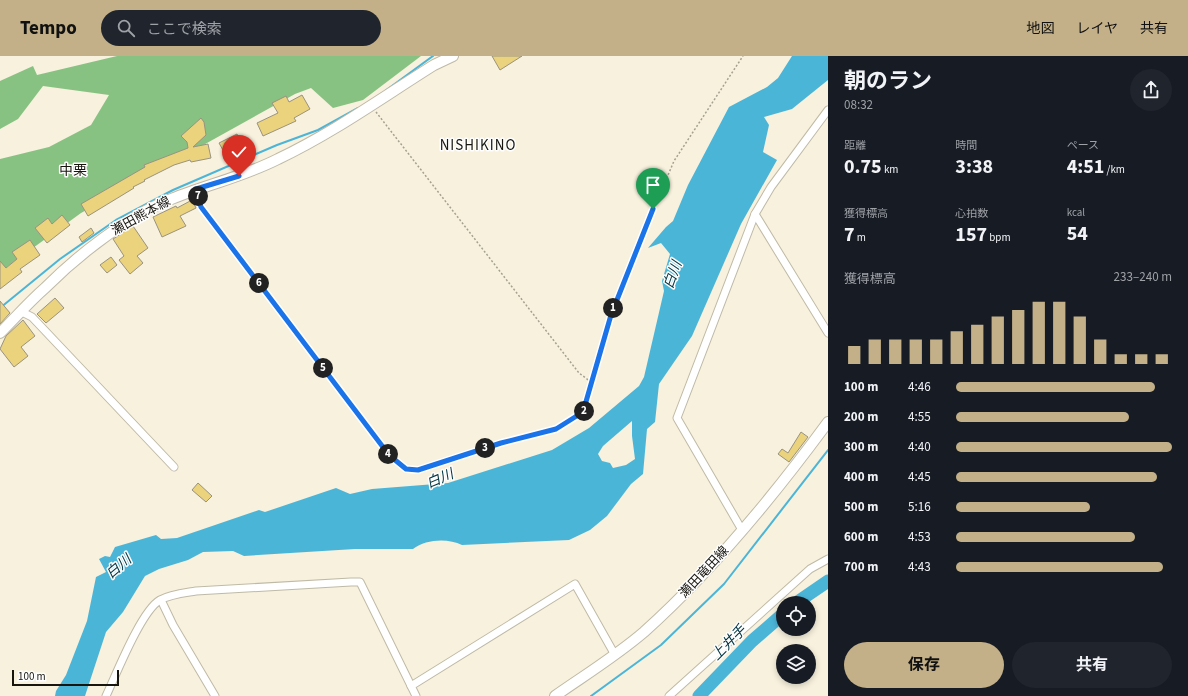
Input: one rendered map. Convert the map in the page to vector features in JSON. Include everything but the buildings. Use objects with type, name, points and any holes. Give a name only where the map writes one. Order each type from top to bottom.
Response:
[{"type":"main road","name":"瀬田熊本線","points":[[0,333],[61,273],[106,236],[133,218],[158,205],[196,189],[239,176],[278,160],[320,137],[436,60],[453,56]]},
{"type":"main road","name":"瀬田竜田線","points":[[555,696],[642,633],[679,599],[742,530],[794,468],[828,422]]},
{"type":"street","points":[[742,530],[677,418],[755,214],[771,187],[828,110]]},
{"type":"street","points":[[755,214],[828,333]]},
{"type":"street","points":[[22,312],[32,317],[174,467]]},
{"type":"street","points":[[669,696],[810,569],[828,559]]},
{"type":"street","points":[[106,696],[148,614],[161,600],[173,595],[196,591],[299,584],[360,582],[416,696]]},
{"type":"street","points":[[411,686],[574,584],[615,654]]},
{"type":"street","points":[[161,600],[173,625],[215,696]]},
{"type":"path","points":[[196,189],[201,207],[389,455],[406,469],[418,470],[501,443],[556,429],[583,412],[611,315],[633,258],[674,161],[743,56]]},
{"type":"path","points":[[373,108],[579,373],[592,382]]},
{"type":"green space","points":[[117,56],[421,56],[363,100],[333,108],[311,88],[295,94],[81,213],[0,272],[0,159],[49,147],[91,125],[109,95],[43,86],[18,119],[0,129],[0,81],[33,66],[37,75]]},
{"type":"water","name":"白川","points":[[792,56],[828,56],[828,80],[792,109],[764,117],[769,125],[763,152],[777,160],[741,224],[692,336],[659,384],[655,422],[647,429],[643,474],[631,484],[607,516],[590,530],[569,540],[462,545],[450,541],[431,541],[413,549],[355,549],[244,556],[233,551],[203,552],[188,560],[159,569],[145,576],[123,612],[106,632],[85,696],[55,696],[56,691],[66,675],[87,621],[96,577],[106,572],[99,559],[105,556],[110,557],[115,547],[156,535],[161,539],[177,538],[259,510],[265,512],[336,488],[350,494],[372,489],[448,483],[552,450],[589,428],[639,386],[644,377],[664,291],[662,281],[670,254],[661,243],[648,248],[673,221],[688,185],[729,107],[767,87],[778,78]],"holes":[[[632,421],[635,459],[626,465],[613,468],[610,463],[602,461],[598,454],[603,446]]]},
{"type":"waterway","points":[[385,91],[433,56]]},
{"type":"waterway","points":[[0,308],[60,259],[116,220],[173,190],[277,145],[318,130],[358,108]]},
{"type":"waterway","points":[[591,696],[661,645],[724,584],[828,450]]},
{"type":"waterway","name":"上井手","points":[[806,596],[828,581]]},
{"type":"waterway","name":"上井手","points":[[699,696],[752,641],[776,620]]},
{"type":"district","name":"NISHIKINO","points":[[478,145]]},
{"type":"district","name":"中栗","points":[[73,171]]},
{"type":"route","points":[[239,176],[196,189],[201,207],[389,455],[406,469],[418,470],[501,443],[556,429],[570,422],[583,412],[611,315],[653,209]]}]
